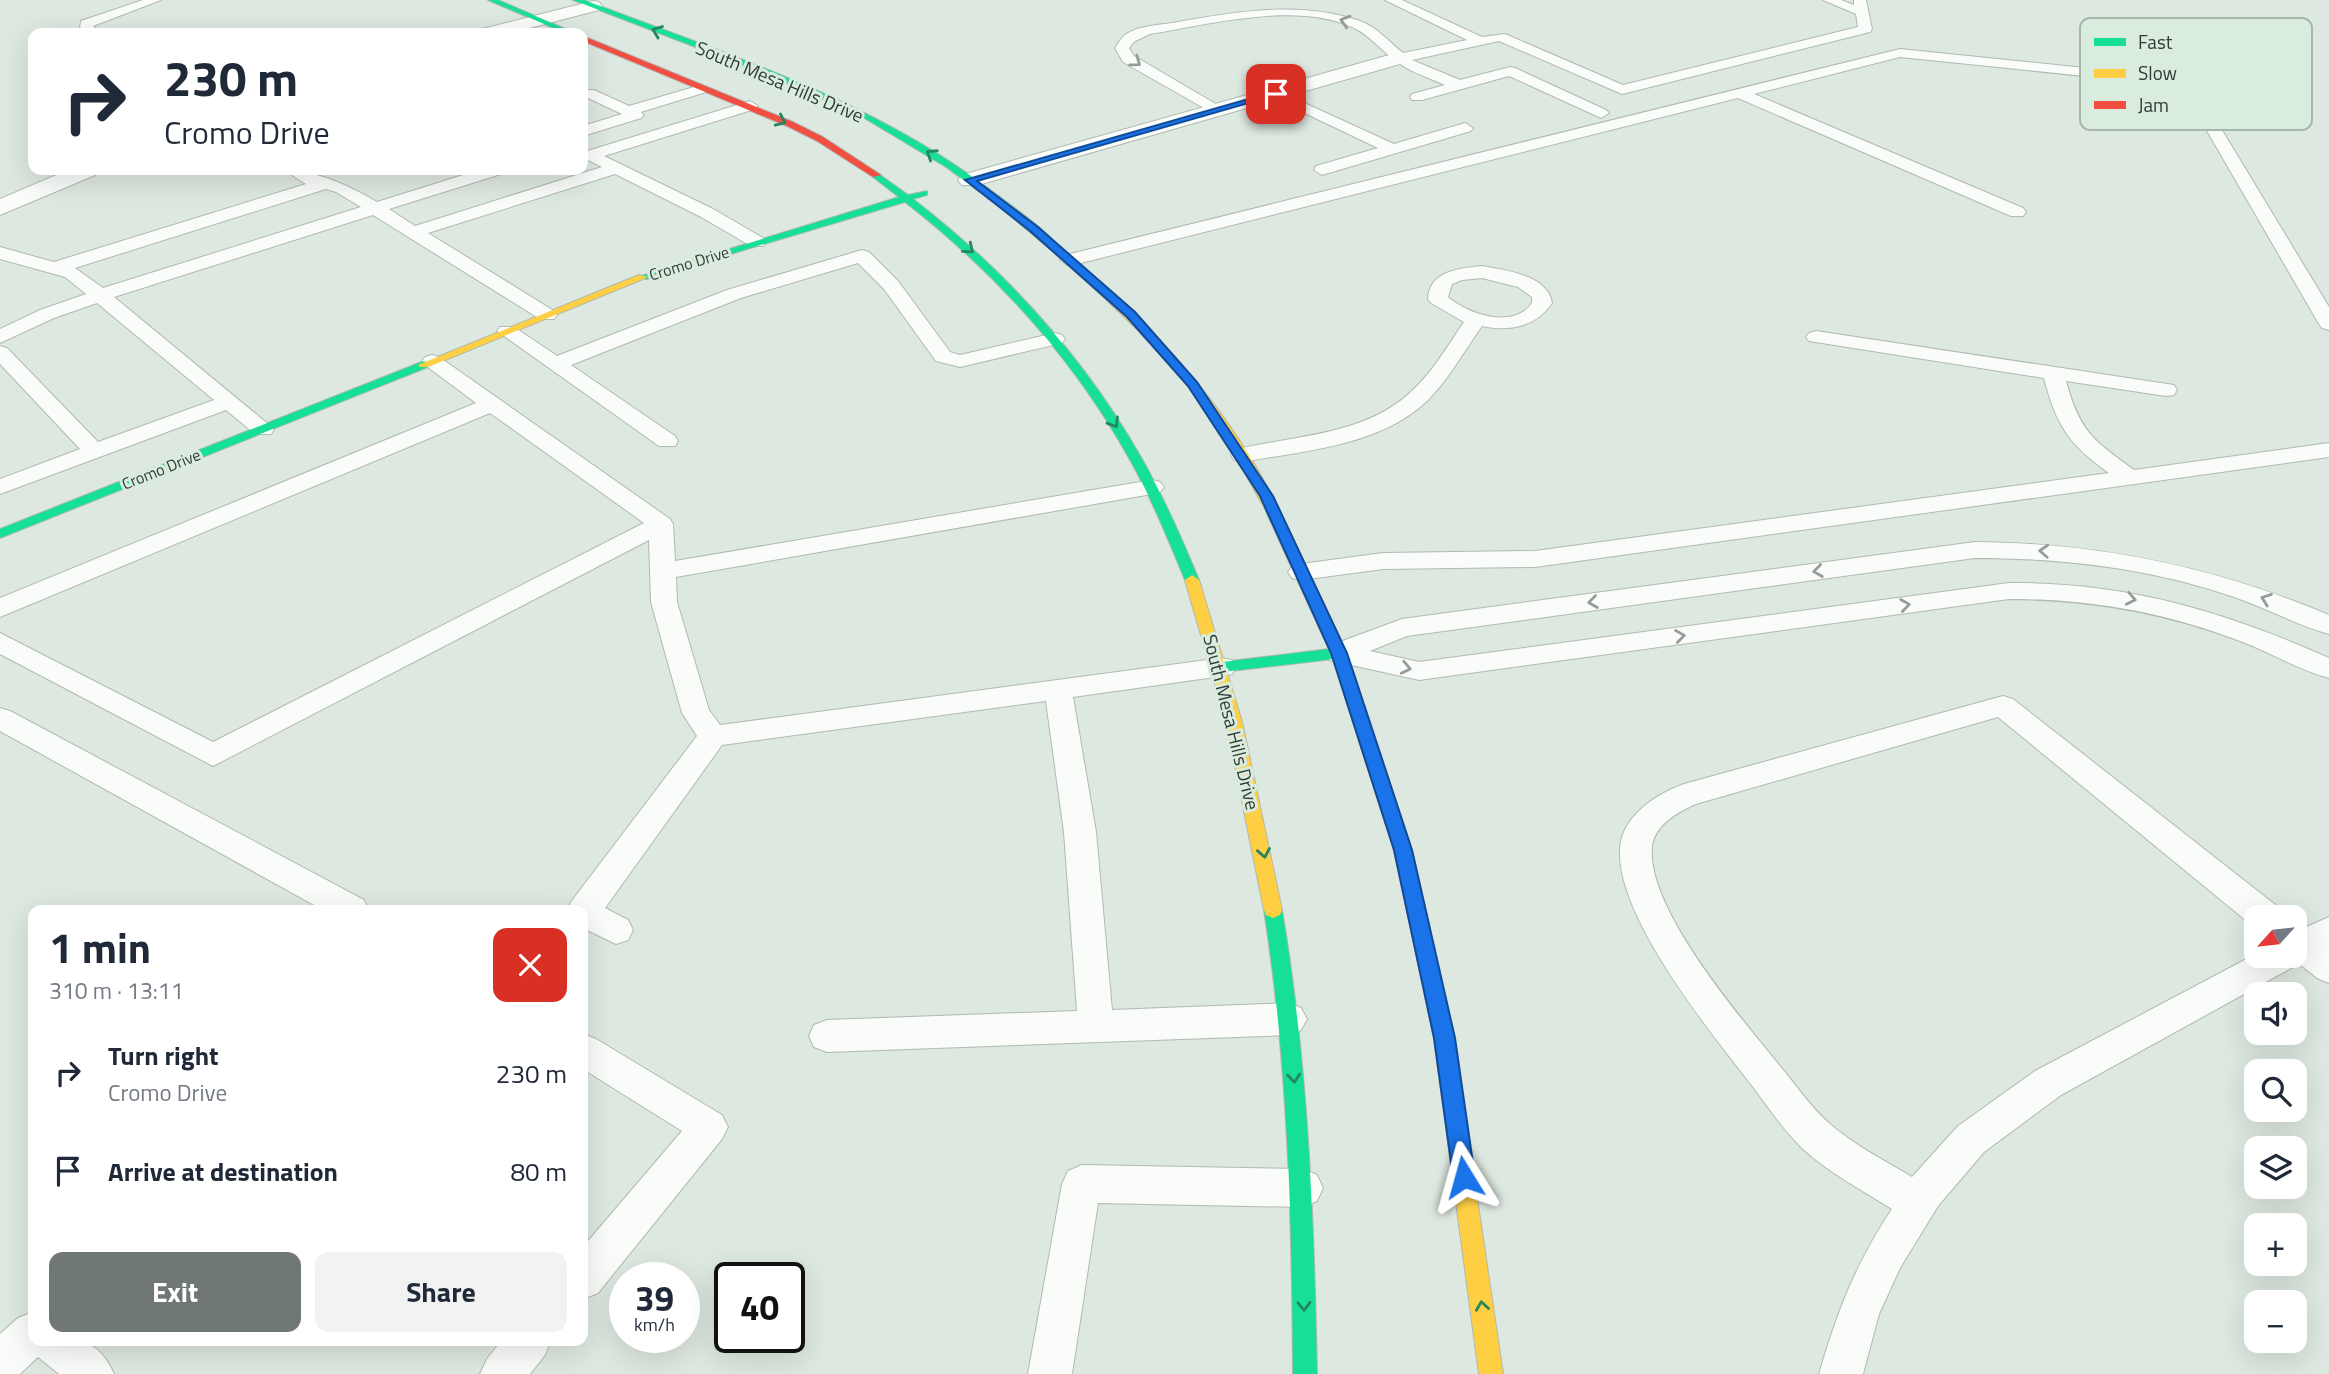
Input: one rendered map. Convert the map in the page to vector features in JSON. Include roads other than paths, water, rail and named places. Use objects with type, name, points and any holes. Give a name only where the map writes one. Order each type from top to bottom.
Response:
[{"type":"street","points":[[492,0],[559,28]]},
{"type":"street","points":[[508,28],[585,3]]},
{"type":"street","name":"South Mesa Hills Drive","points":[[585,3],[835,100],[905,137],[970,180],[1034,229],[1131,315],[1192,384],[1242,455],[1266,496],[1339,653],[1403,850],[1444,1038],[1491,1374]]},
{"type":"street","name":"South Mesa Hills Drive","points":[[588,40],[701,89],[750,106],[819,139],[907,197],[989,266],[1055,339],[1090,383],[1152,487],[1188,569],[1222,667],[1264,851],[1289,1019],[1303,1188],[1305,1374]]},
{"type":"street","name":"Cromo Drive","points":[[0,534],[658,271],[907,197],[1400,58]]},
{"type":"street","points":[[0,208],[76,175]]},
{"type":"street","points":[[1222,667],[1339,653]]},
{"type":"lane","points":[[87,28],[86,24],[155,0]]},
{"type":"lane","points":[[1391,0],[1481,41]]},
{"type":"lane","points":[[1400,58],[1500,37],[1622,90],[1865,29],[1861,6],[1829,0]]},
{"type":"lane","points":[[1216,110],[1128,59],[1122,48],[1130,38],[1147,31],[1269,10],[1321,14],[1353,22],[1374,33],[1400,58],[1459,85]]},
{"type":"lane","points":[[1069,260],[1900,53],[2080,71]]},
{"type":"lane","points":[[1417,97],[1510,71],[1601,113]]},
{"type":"lane","points":[[628,111],[701,89]]},
{"type":"lane","points":[[588,93],[636,115],[588,129]]},
{"type":"lane","points":[[1738,93],[2017,212]]},
{"type":"lane","points":[[1276,94],[1392,149]]},
{"type":"lane","points":[[750,106],[590,155],[757,242]]},
{"type":"lane","points":[[1322,170],[1465,128]]},
{"type":"lane","points":[[2214,130],[2329,324]]},
{"type":"lane","points":[[414,233],[617,168]]},
{"type":"lane","points":[[301,175],[309,180],[342,188],[547,315]]},
{"type":"lane","points":[[0,337],[47,314],[102,295],[479,175]]},
{"type":"lane","points":[[58,267],[324,184]]},
{"type":"lane","points":[[0,253],[72,273],[263,429]]},
{"type":"lane","points":[[555,364],[734,294],[862,256],[891,285],[943,357],[960,361],[1055,339]]},
{"type":"lane","points":[[1465,273],[1500,274],[1527,284],[1537,291],[1541,299],[1535,313],[1524,318],[1509,321],[1476,320],[1460,315],[1438,299],[1437,291],[1441,283],[1465,273]]},
{"type":"lane","points":[[1242,455],[1333,437],[1397,413],[1416,399],[1476,320]]},
{"type":"lane","points":[[507,331],[667,441]]},
{"type":"lane","points":[[1816,337],[2166,390]]},
{"type":"lane","points":[[0,352],[95,452]]},
{"type":"lane","points":[[432,361],[661,524]]},
{"type":"lane","points":[[2053,373],[2066,418],[2072,428],[2083,441],[2129,477]]},
{"type":"lane","points":[[0,487],[230,401]]},
{"type":"lane","points":[[0,608],[492,404]]},
{"type":"lane","points":[[1301,572],[1383,561],[1535,559],[2329,450]]},
{"type":"lane","points":[[663,571],[1152,487]]},
{"type":"lane","points":[[661,524],[664,603],[696,713],[713,736]]},
{"type":"lane","points":[[0,642],[213,755],[661,524]]},
{"type":"lane","points":[[1339,653],[1402,628],[1922,556],[1986,550],[2069,552],[2136,561],[2228,586],[2329,625]]},
{"type":"lane","points":[[1339,653],[1419,671],[1995,593],[2049,589],[2125,598],[2168,607],[2258,637],[2329,669]]},
{"type":"lane","points":[[588,905],[713,736],[1222,667]]},
{"type":"lane","points":[[1058,689],[1080,832],[1096,1027]]},
{"type":"lane","points":[[1918,1203],[1817,1137],[1799,1118],[1675,953],[1643,892],[1636,849],[1648,820],[1663,807],[1695,792],[2003,706],[2251,905]]},
{"type":"lane","points":[[0,718],[343,905]]},
{"type":"lane","points":[[588,915],[616,930]]},
{"type":"lane","points":[[2307,950],[2329,968]]},
{"type":"lane","points":[[1841,1374],[1860,1310],[1886,1254],[1918,1203],[1971,1139],[2049,1083],[2257,968]]},
{"type":"lane","points":[[827,1037],[1289,1019]]},
{"type":"lane","points":[[588,1053],[709,1127],[588,1272]]},
{"type":"lane","points":[[1050,1374],[1082,1184],[1303,1188]]},
{"type":"lane","points":[[0,1363],[28,1338]]},
{"type":"lane","points":[[58,1346],[92,1374]]},
{"type":"lane","points":[[502,1374],[525,1346]]}]
